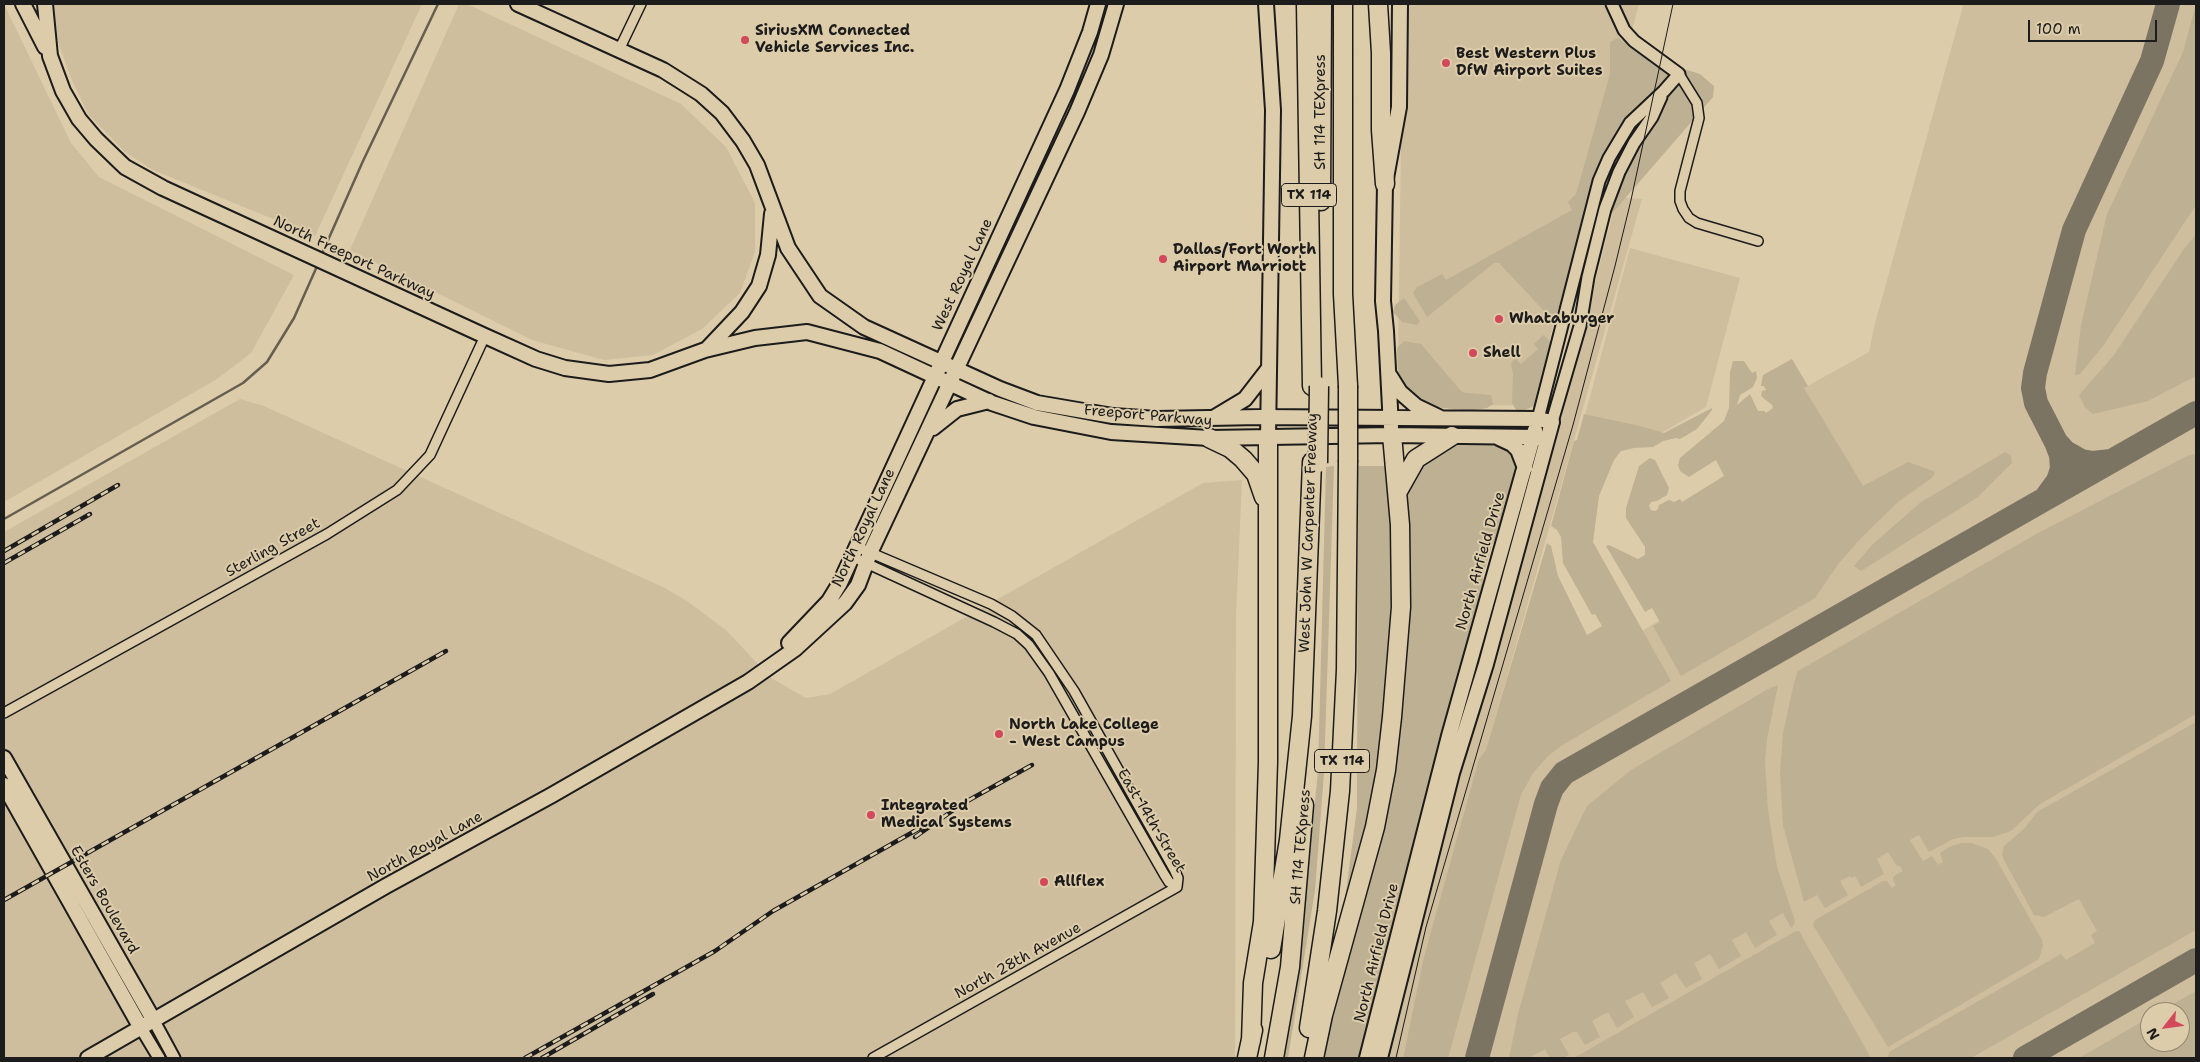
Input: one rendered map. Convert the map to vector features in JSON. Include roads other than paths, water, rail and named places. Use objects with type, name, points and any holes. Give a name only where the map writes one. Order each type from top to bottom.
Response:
[{"type":"highway","points":[[1297,4],[1297,29],[1306,49]]},
{"type":"highway","name":"West John W Carpenter Freeway","points":[[1246,1058],[1264,986],[1287,849],[1302,716],[1315,462],[1316,386],[1306,4]]},
{"type":"highway","name":"SH 114 TEXpress","points":[[1316,386],[1322,4]]},
{"type":"highway","name":"TX 114","points":[[1302,1058],[1312,1013],[1340,791],[1346,670],[1348,386],[1343,294],[1343,4]]},
{"type":"highway","points":[[1378,4],[1381,53],[1381,130],[1385,184]]},
{"type":"highway","points":[[1314,1058],[1323,1015],[1375,827],[1386,770],[1401,607],[1398,492],[1391,427]]},
{"type":"highway","points":[[1398,492],[1416,459],[1452,436]]},
{"type":"highway","points":[[1209,438],[1230,448],[1244,459],[1256,474],[1269,510]]},
{"type":"highway","points":[[1251,1041],[1253,983],[1263,922],[1268,762],[1268,438]]},
{"type":"highway","name":"SH 114 TEXpress","points":[[1274,1058],[1290,967],[1315,684],[1315,462]]},
{"type":"main road","points":[[23,4],[50,56]]},
{"type":"main road","points":[[44,4],[50,56]]},
{"type":"main road","points":[[518,4],[620,50]]},
{"type":"main road","name":"West Royal Lane","points":[[861,555],[937,369],[1080,59],[1098,4]]},
{"type":"main road","points":[[950,383],[1066,135],[1101,55],[1116,4]]},
{"type":"main road","points":[[1266,4],[1273,110],[1268,438]]},
{"type":"main road","points":[[1391,427],[1383,301],[1385,184],[1399,107],[1400,4]]},
{"type":"main road","name":"Freeport Parkway","points":[[620,50],[677,78],[722,113],[743,141],[757,165],[788,248],[820,296],[864,327],[920,352],[950,383],[989,401],[1034,418],[1071,426],[1122,433],[1209,438],[1268,438],[1391,427],[1444,420],[1538,420],[1552,422]]},
{"type":"main road","name":"North Freeport Parkway","points":[[50,56],[63,92],[79,119],[96,139],[125,167],[163,188],[536,359],[565,368],[609,374],[650,370],[705,350]]},
{"type":"main road","points":[[1050,126],[1066,135]]},
{"type":"main road","points":[[705,350],[742,312],[759,286],[768,255],[773,210]]},
{"type":"main road","name":"Freeport Parkway","points":[[705,350],[755,338],[806,332],[880,351],[937,369],[955,370],[1037,403],[1123,417],[1167,420],[1214,417],[1268,417],[1391,427],[1452,436],[1540,438]]},
{"type":"main road","points":[[1214,417],[1245,399],[1269,368]]},
{"type":"main road","points":[[1389,374],[1400,392],[1416,406],[1444,420]]},
{"type":"main road","name":"North Royal Lane","points":[[88,1058],[386,886],[578,781],[748,682],[775,662],[829,601],[861,555],[927,434],[950,383]]},
{"type":"main road","points":[[927,434],[942,419],[957,409],[989,401]]},
{"type":"main road","points":[[1122,433],[1123,417]]},
{"type":"main road","name":"North Airfield Drive","points":[[1380,1058],[1452,773],[1486,664],[1540,438],[1538,420]]},
{"type":"main road","name":"North Airfield Drive","points":[[1367,1058],[1449,736],[1525,468],[1540,438],[1552,422]]},
{"type":"main road","points":[[1496,437],[1512,444],[1518,450],[1525,468]]},
{"type":"main road","name":"Esters Boulevard","points":[[4,758],[154,1021]]},
{"type":"main road","name":"Esters Boulevard","points":[[4,785],[141,1028]]},
{"type":"street","points":[[620,50],[641,4]]},
{"type":"street","points":[[1612,4],[1624,30],[1634,41],[1679,74],[1697,103],[1699,118],[1680,191],[1680,201],[1683,209],[1689,218],[1697,223],[1758,241]]},
{"type":"street","name":"North Airfield Drive","points":[[1538,420],[1599,181],[1609,158],[1630,123],[1679,74]]},
{"type":"street","name":"North Airfield Drive","points":[[1552,422],[1580,326],[1588,277],[1605,209],[1619,172],[1634,143],[1652,117],[1664,91]]},
{"type":"street","name":"Sterling Street","points":[[4,713],[327,534],[397,490],[430,455],[485,336]]},
{"type":"street","name":"East 14th Street","points":[[861,555],[991,604],[1012,616],[1036,635],[1074,691],[1174,868],[1178,878],[1177,887],[1169,882],[1164,874],[1049,673],[1029,644],[1017,634],[861,555]]},
{"type":"street","name":"North 28th Avenue","points":[[874,1058],[1177,887]]},
{"type":"street","name":"Esters Boulevard","points":[[154,1021],[174,1058]]},
{"type":"street","name":"Esters Boulevard","points":[[141,1028],[159,1058]]},
{"type":"waterway","points":[[321,256],[363,161],[438,4]]},
{"type":"waterway","points":[[4,519],[243,383],[267,362],[294,318],[318,264]]},
{"type":"tram line","points":[[1396,1058],[1426,927],[1573,425],[1615,266],[1673,4]]},
{"type":"railway","points":[[4,551],[118,485]]},
{"type":"railway","points":[[4,563],[90,514]]},
{"type":"railway","points":[[4,900],[446,651]]},
{"type":"railway","points":[[915,837],[962,804],[1032,765]]},
{"type":"railway","points":[[525,1058],[715,951],[773,911],[920,828]]},
{"type":"railway","points":[[542,1058],[653,994]]},
{"type":"place","name":"SiriusXM Connected Vehicle Services Inc.","points":[[745,40]]},
{"type":"place","name":"Best Western Plus DfW Airport Suites","points":[[1446,63]]},
{"type":"place","name":"Dallas/Fort Worth Airport Marriott","points":[[1163,259]]},
{"type":"place","name":"Whataburger","points":[[1499,319]]},
{"type":"place","name":"Shell","points":[[1473,353]]},
{"type":"place","name":"North Lake College - West Campus","points":[[999,734]]},
{"type":"place","name":"Integrated Medical Systems","points":[[871,815]]},
{"type":"place","name":"Allflex","points":[[1044,882]]}]
